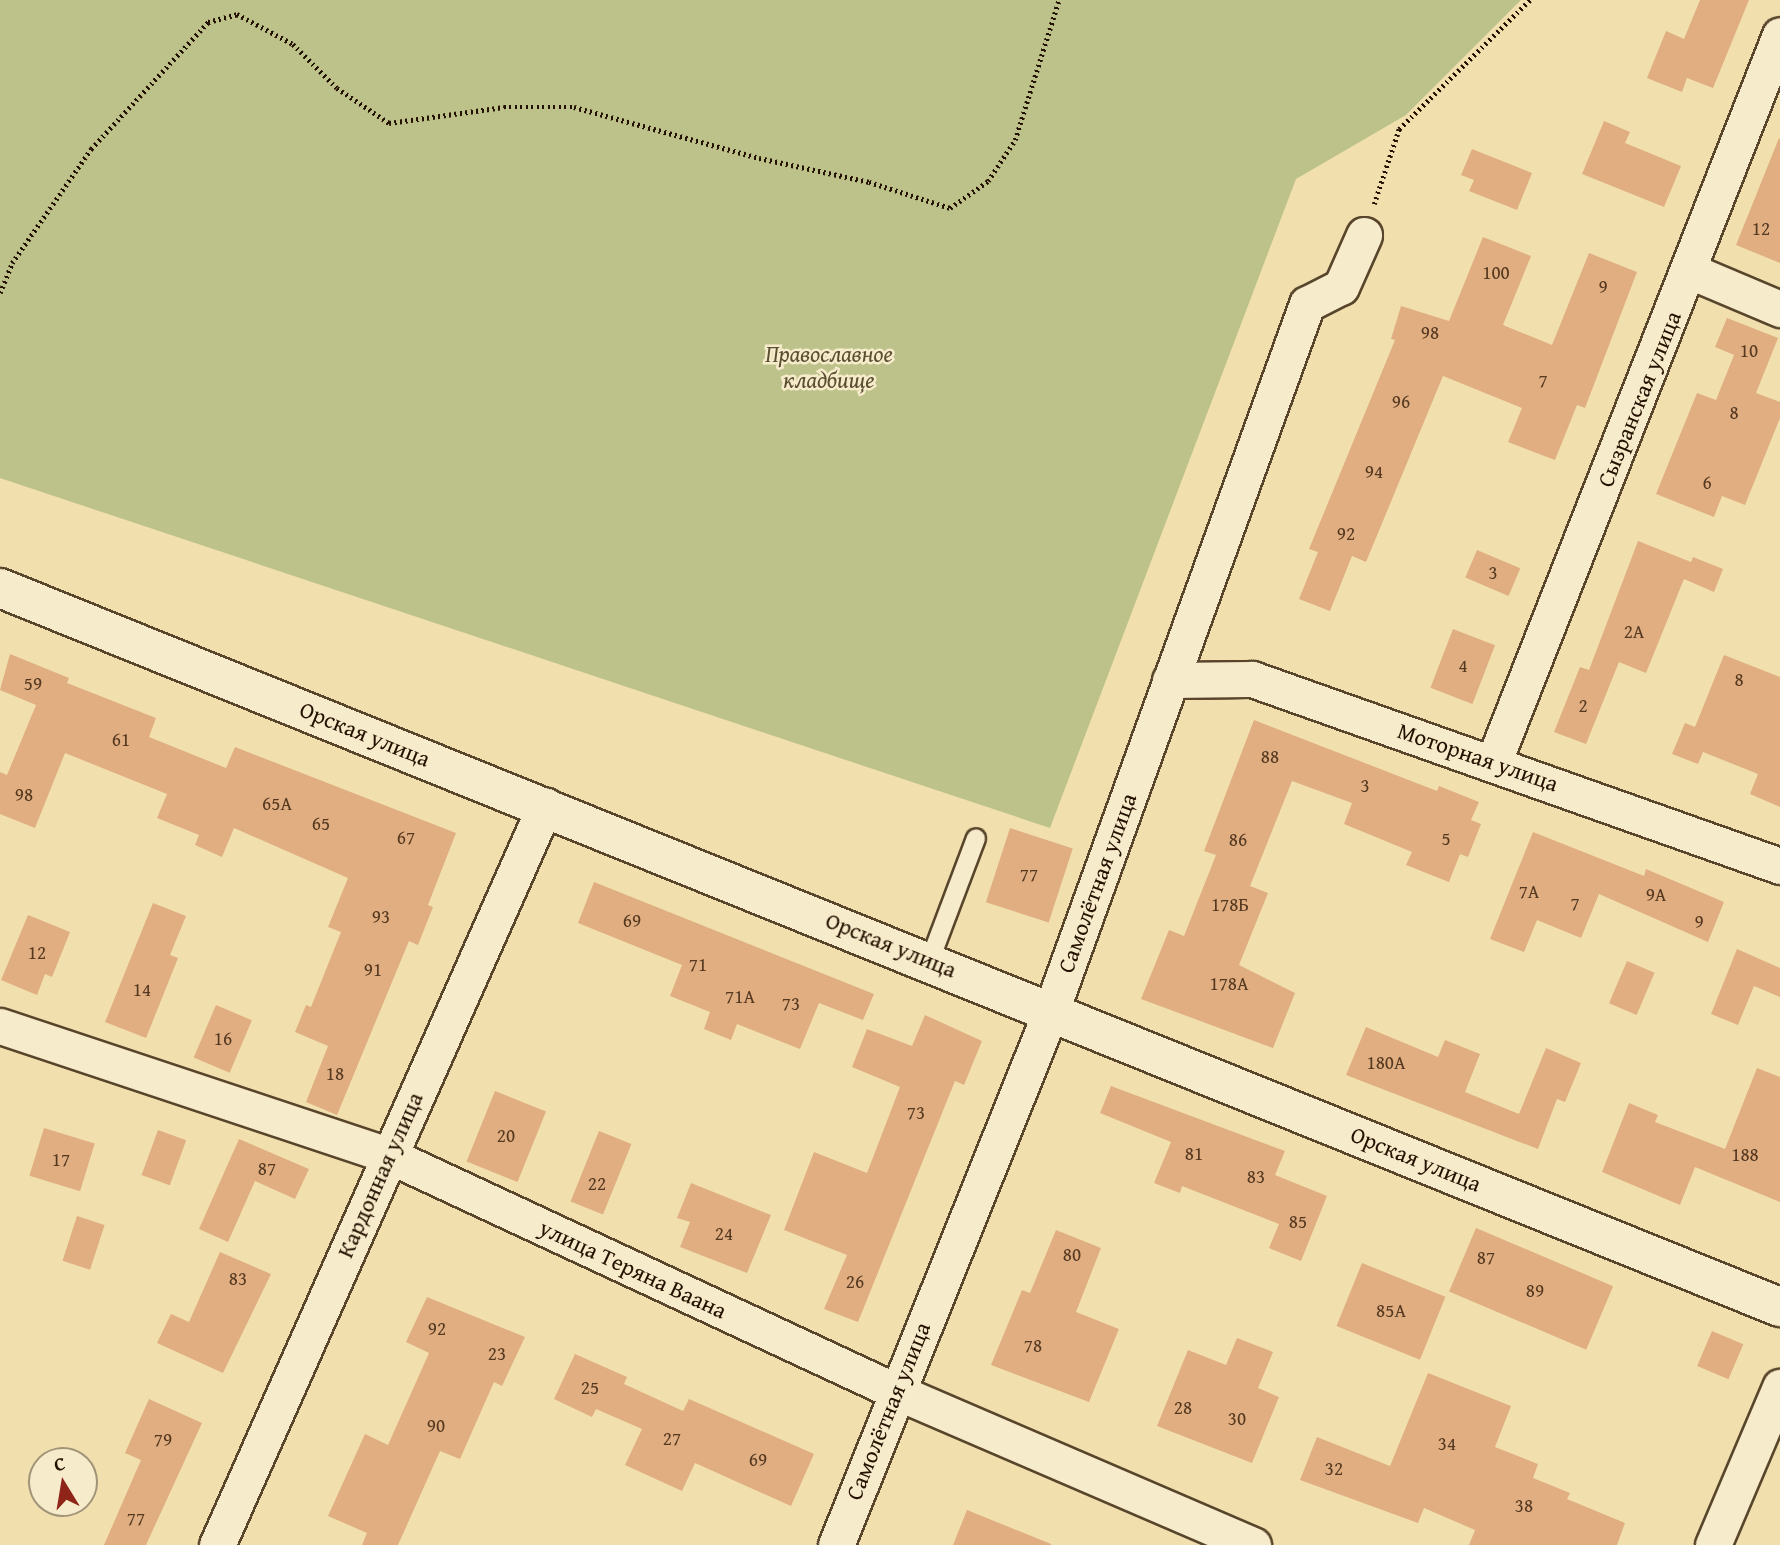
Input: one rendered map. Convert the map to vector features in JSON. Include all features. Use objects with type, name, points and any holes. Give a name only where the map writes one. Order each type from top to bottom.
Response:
[{"type":"main road","name":"Орская улица","points":[[0,588],[930,960],[1780,1307]]},
{"type":"street","name":"Сызранская улица","points":[[1494,761],[1690,271],[1780,34]]},
{"type":"street","name":"Самолётная улица","points":[[836,1545],[895,1391],[1051,1011],[1307,304],[1341,287],[1364,235]]},
{"type":"street","points":[[1690,271],[1780,309]]},
{"type":"street","name":"Моторная улица","points":[[1170,680],[1252,679],[1494,761],[1780,866]]},
{"type":"street","name":"Кардонная улица","points":[[217,1545],[545,806]]},
{"type":"street","name":"улица Теряна Ваана","points":[[0,1026],[388,1155],[895,1391],[1253,1545]]},
{"type":"street","points":[[1713,1545],[1780,1387]]},
{"type":"lane","points":[[930,960],[976,838]]},
{"type":"path","points":[[0,293],[12,264],[91,149],[208,22],[237,14],[293,44],[337,88],[389,123],[504,107],[574,107],[759,158],[869,182],[950,208],[988,181],[1015,140],[1059,0]]},
{"type":"path","points":[[1364,235],[1399,129],[1530,0]]},
{"type":"green space","name":"Православное кладбище","points":[[0,0],[1521,0],[1406,115],[1296,179],[1050,828],[0,478]]},
{"type":"building","points":[[1700,0],[1749,0],[1713,88],[1687,78],[1682,92],[1647,78],[1666,31],[1684,39]]},
{"type":"building","points":[[1604,121],[1630,132],[1625,143],[1681,166],[1664,207],[1582,174]]},
{"type":"building","points":[[1780,139],[1780,263],[1736,245]]},
{"type":"building","points":[[1472,149],[1532,173],[1517,210],[1469,191],[1474,180],[1461,175]]},
{"type":"building","points":[[1483,237],[1531,256],[1503,325],[1552,345],[1589,253],[1637,272],[1585,408],[1577,405],[1555,460],[1508,442],[1522,408],[1443,376],[1366,562],[1352,556],[1330,611],[1299,599],[1318,552],[1309,549],[1395,340],[1391,339],[1401,306],[1449,321]]},
{"type":"building","points":[[1727,318],[1778,338],[1756,393],[1780,402],[1780,418],[1745,505],[1722,496],[1714,517],[1656,494],[1697,393],[1716,400],[1734,355],[1715,347]]},
{"type":"building","points":[[1638,541],[1691,562],[1693,557],[1723,569],[1714,592],[1684,579],[1646,673],[1619,662],[1586,744],[1554,732],[1580,667],[1589,670]]},
{"type":"building","points":[[1477,550],[1520,568],[1509,596],[1465,578]]},
{"type":"building","points":[[1453,629],[1495,645],[1472,704],[1430,688]]},
{"type":"building","points":[[10,654],[69,678],[67,683],[156,718],[149,737],[226,768],[235,747],[456,833],[428,905],[433,907],[418,945],[409,941],[337,1115],[306,1102],[328,1046],[295,1032],[306,1005],[311,1007],[341,932],[328,927],[348,878],[234,828],[222,857],[195,845],[199,835],[157,818],[167,794],[65,753],[35,828],[0,814],[0,772],[7,775],[36,705],[0,690]]},
{"type":"building","points":[[1724,655],[1780,677],[1780,807],[1750,794],[1758,774],[1703,752],[1698,764],[1672,754],[1685,723],[1695,727]]},
{"type":"building","points":[[1254,720],[1437,791],[1439,786],[1479,802],[1471,820],[1481,824],[1468,857],[1460,854],[1449,882],[1406,865],[1412,852],[1344,824],[1352,803],[1292,781],[1250,886],[1268,893],[1239,965],[1295,993],[1273,1048],[1141,999],[1169,930],[1184,936],[1216,855],[1204,851]]},
{"type":"building","points":[[1010,828],[1073,848],[1049,923],[986,902]]},
{"type":"building","points":[[1533,832],[1644,876],[1646,869],[1724,902],[1708,942],[1599,894],[1581,938],[1537,920],[1524,952],[1490,939]]},
{"type":"building","points":[[594,882],[874,994],[863,1020],[819,1003],[800,1049],[737,1024],[731,1040],[704,1029],[710,1012],[670,996],[682,965],[578,923]]},
{"type":"building","points":[[153,903],[186,916],[170,955],[178,958],[146,1038],[105,1022]]},
{"type":"building","points":[[28,915],[70,932],[52,977],[45,974],[37,995],[1,980]]},
{"type":"building","points":[[1737,949],[1780,968],[1780,997],[1754,986],[1738,1025],[1711,1014]]},
{"type":"building","points":[[1627,961],[1655,973],[1637,1015],[1609,1003]]},
{"type":"building","points":[[216,1005],[252,1020],[230,1073],[194,1057]]},
{"type":"building","points":[[925,1015],[982,1041],[964,1085],[955,1081],[858,1322],[824,1309],[847,1255],[784,1230],[814,1152],[867,1173],[900,1087],[852,1067],[867,1029],[912,1046]]},
{"type":"building","points":[[1366,1027],[1438,1057],[1445,1040],[1480,1054],[1465,1092],[1519,1114],[1546,1048],[1581,1063],[1565,1102],[1557,1099],[1538,1149],[1346,1075]]},
{"type":"building","points":[[1757,1068],[1780,1077],[1780,1202],[1695,1167],[1680,1205],[1602,1172],[1629,1103],[1658,1115],[1655,1122],[1725,1149]]},
{"type":"building","points":[[1111,1086],[1285,1151],[1275,1175],[1327,1196],[1301,1261],[1269,1248],[1279,1224],[1182,1186],[1180,1193],[1154,1183],[1171,1142],[1100,1113]]},
{"type":"building","points":[[495,1091],[546,1112],[518,1182],[467,1161]]},
{"type":"building","points":[[44,1128],[95,1143],[80,1191],[29,1176]]},
{"type":"building","points":[[158,1130],[186,1140],[170,1185],[142,1175]]},
{"type":"building","points":[[599,1131],[631,1144],[603,1215],[571,1201]]},
{"type":"building","points":[[239,1139],[309,1169],[295,1199],[255,1181],[228,1242],[199,1229]]},
{"type":"building","points":[[691,1183],[771,1215],[747,1273],[680,1247],[690,1222],[677,1218]]},
{"type":"building","points":[[77,1216],[105,1225],[90,1270],[62,1261]]},
{"type":"building","points":[[1476,1228],[1613,1286],[1586,1350],[1449,1292]]},
{"type":"building","points":[[1056,1230],[1101,1248],[1076,1312],[1119,1329],[1089,1402],[991,1365],[1022,1290],[1030,1293]]},
{"type":"building","points":[[220,1252],[271,1274],[223,1373],[157,1343],[171,1314],[189,1322]]},
{"type":"building","points":[[1362,1263],[1445,1297],[1420,1360],[1337,1326]]},
{"type":"building","points":[[427,1297],[525,1337],[502,1386],[494,1382],[460,1459],[440,1451],[398,1545],[362,1545],[367,1533],[328,1516],[365,1434],[388,1445],[429,1353],[406,1342]]},
{"type":"building","points":[[1712,1331],[1743,1344],[1728,1379],[1697,1366]]},
{"type":"building","points":[[1237,1338],[1273,1352],[1258,1388],[1279,1397],[1252,1463],[1157,1426],[1188,1350],[1226,1365]]},
{"type":"building","points":[[575,1354],[627,1377],[624,1384],[683,1411],[689,1399],[814,1454],[791,1506],[695,1463],[682,1491],[625,1465],[642,1429],[596,1409],[592,1417],[554,1399]]},
{"type":"building","points":[[1428,1373],[1511,1406],[1495,1447],[1538,1464],[1533,1478],[1570,1493],[1567,1499],[1625,1523],[1617,1545],[1469,1545],[1475,1530],[1424,1508],[1418,1523],[1300,1480],[1317,1437],[1390,1466]]},
{"type":"building","points":[[149,1399],[202,1423],[146,1545],[104,1545],[141,1460],[125,1453]]},
{"type":"building","points":[[967,1510],[1051,1544],[1051,1545],[953,1545]]}]
